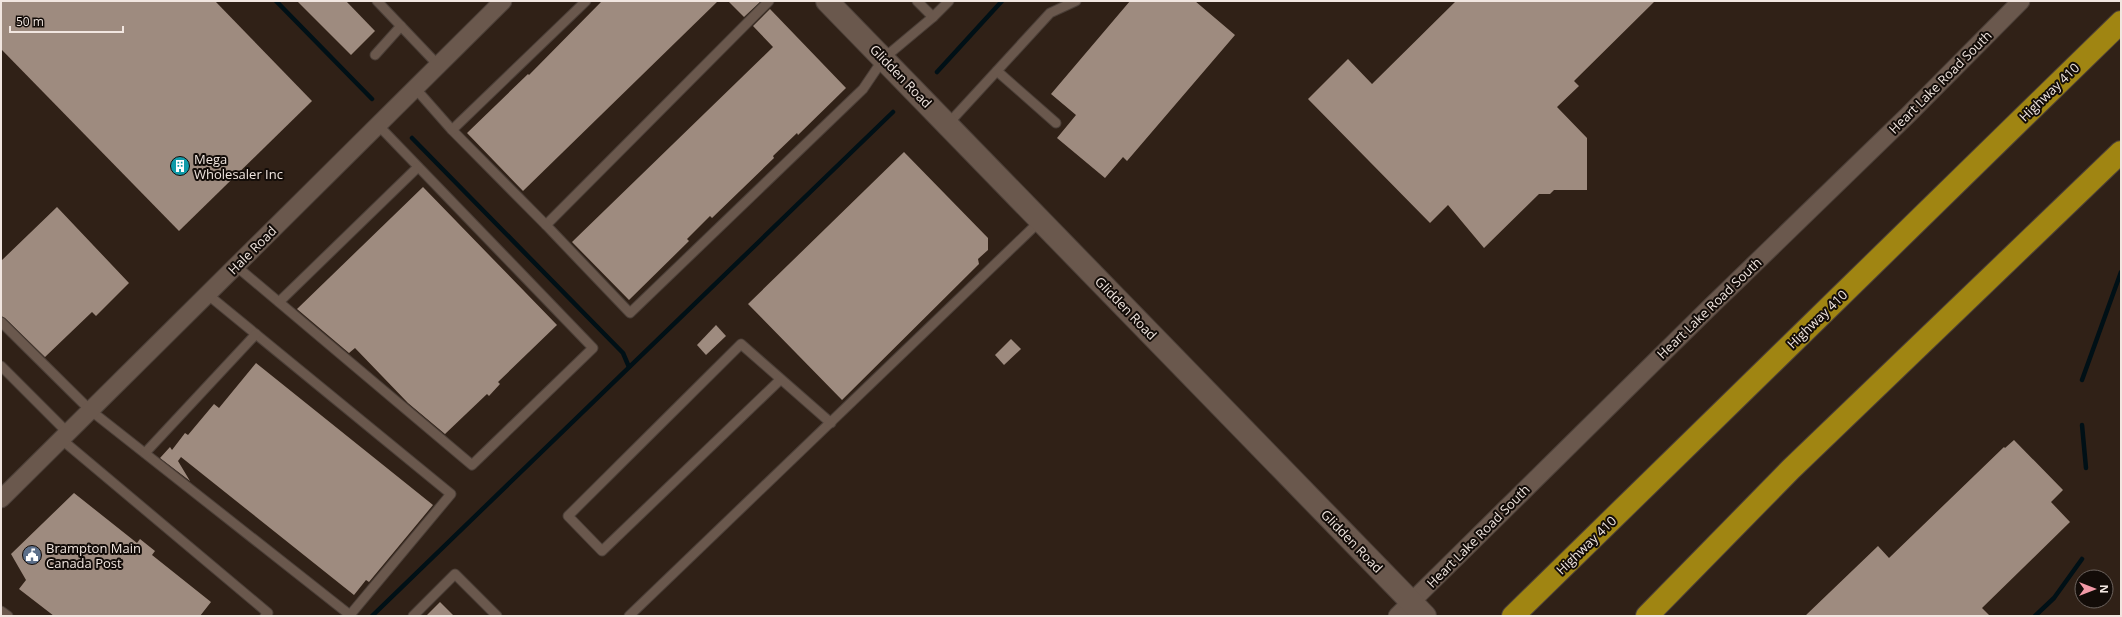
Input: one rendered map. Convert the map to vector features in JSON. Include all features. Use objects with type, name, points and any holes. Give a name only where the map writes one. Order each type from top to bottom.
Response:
[{"type":"highway","name":"Highway 410","points":[[1513,616],[2121,22]]},
{"type":"highway","points":[[1647,616],[1791,469],[2121,152]]},
{"type":"street","name":"Hale Road","points":[[1,499],[503,1]]},
{"type":"street","name":"Glidden Road","points":[[827,1],[1041,220],[1411,611]]},
{"type":"street","name":"Heart Lake Road South","points":[[1411,611],[1713,304],[1908,115],[2021,1]]},
{"type":"lane","points":[[377,1],[438,65]]},
{"type":"lane","points":[[452,130],[586,1]]},
{"type":"lane","points":[[546,225],[769,1]]},
{"type":"lane","points":[[917,1],[933,17]]},
{"type":"lane","points":[[415,88],[452,130],[630,313],[863,89],[884,58],[933,17],[949,1]]},
{"type":"lane","points":[[948,124],[1050,12],[1076,1]]},
{"type":"lane","points":[[374,55],[401,26]]},
{"type":"lane","points":[[997,71],[1056,123]]},
{"type":"lane","points":[[236,266],[472,465],[593,348],[378,125]]},
{"type":"lane","points":[[279,302],[418,167]]},
{"type":"lane","points":[[629,616],[1041,220]]},
{"type":"lane","points":[[1,322],[90,410],[350,615],[451,494],[207,294]]},
{"type":"lane","points":[[145,453],[256,334]]},
{"type":"lane","points":[[781,378],[602,551],[568,516],[741,344],[781,378],[831,423]]},
{"type":"lane","points":[[1,366],[64,436],[268,613],[265,616]]},
{"type":"lane","points":[[413,616],[455,574],[497,616]]},
{"type":"lane","points":[[1,611],[8,616]]},
{"type":"building","name":"Mega Wholesaler Inc","points":[[1,1],[215,1],[312,101],[179,231],[1,49]]},
{"type":"building","points":[[297,1],[346,1],[375,31],[351,55]]},
{"type":"building","points":[[602,1],[718,1],[523,191],[467,133],[528,74],[529,75]]},
{"type":"building","points":[[728,1],[761,1],[744,17]]},
{"type":"building","points":[[1130,1],[1195,1],[1235,35],[1127,161],[1123,157],[1105,178],[1057,138],[1076,115],[1051,94]]},
{"type":"building","points":[[1456,1],[1655,1],[1574,81],[1579,86],[1557,107],[1587,138],[1587,190],[1554,190],[1550,194],[1539,194],[1484,248],[1448,205],[1430,223],[1308,99],[1348,59],[1372,84]]},
{"type":"building","points":[[770,9],[846,88],[798,135],[797,133],[773,156],[774,158],[712,218],[710,216],[687,239],[689,241],[629,300],[572,242],[773,47],[753,26]]},
{"type":"building","points":[[904,152],[988,238],[988,250],[978,259],[979,264],[842,400],[748,304]]},
{"type":"building","points":[[423,187],[557,325],[498,382],[500,384],[489,396],[487,394],[445,434],[408,403],[355,348],[349,353],[297,309]]},
{"type":"building","points":[[57,207],[129,283],[96,316],[92,312],[45,357],[5,318],[1,316],[1,261]]},
{"type":"building","points":[[716,325],[726,336],[706,355],[697,345]]},
{"type":"building","points":[[1011,339],[1021,349],[1004,365],[995,355]]},
{"type":"building","points":[[256,363],[433,505],[369,582],[366,580],[354,595],[181,457],[178,461],[190,481],[160,458],[170,447],[172,450],[185,433],[188,435],[214,404],[219,408]]},
{"type":"building","points":[[2014,440],[2063,490],[2051,502],[2070,522],[1982,608],[1990,616],[1805,616],[1878,546],[1889,558],[2004,447],[2005,448]]},
{"type":"building","name":"Brampton Main Canada Post","points":[[74,493],[137,543],[140,539],[155,551],[152,555],[211,602],[200,616],[54,616],[19,589],[26,580],[11,554]]},
{"type":"building","points":[[440,602],[454,616],[426,616]]},
{"type":"waterway","points":[[276,1],[372,99]]},
{"type":"waterway","points":[[937,72],[1002,1]]},
{"type":"waterway","points":[[372,616],[893,112]]},
{"type":"waterway","points":[[412,138],[623,353],[629,367]]},
{"type":"waterway","points":[[2082,380],[2121,272]]},
{"type":"waterway","points":[[2082,425],[2086,468]]},
{"type":"waterway","points":[[2035,616],[2054,598],[2082,559]]},
{"type":"place","name":"Mega Wholesaler Inc","points":[[180,166]]},
{"type":"place","name":"Brampton Main Canada Post","points":[[32,555]]}]
